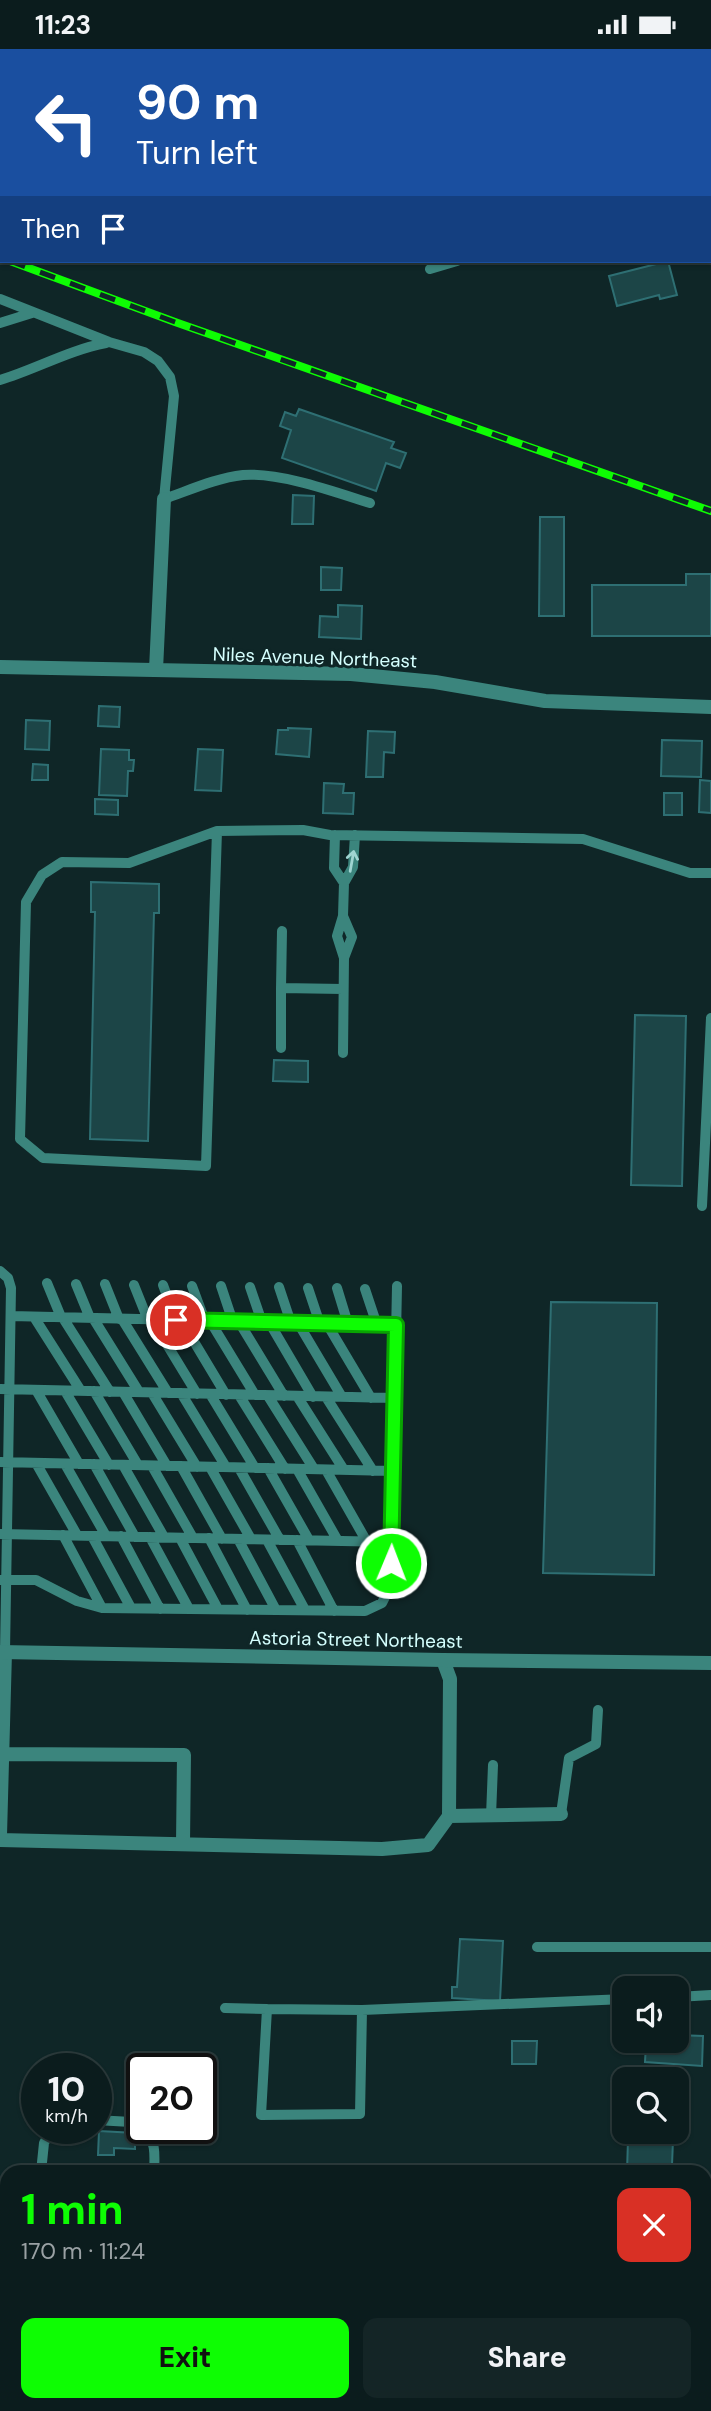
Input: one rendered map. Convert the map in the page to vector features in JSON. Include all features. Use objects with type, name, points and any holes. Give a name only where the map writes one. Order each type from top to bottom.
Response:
[{"type":"street","points":[[156,670],[164,499]]},
{"type":"street","name":"Niles Avenue Northeast","points":[[0,667],[375,676],[435,682],[545,701],[711,706]]},
{"type":"street","points":[[2,1652],[3,1754],[0,1837],[382,1849],[428,1845],[449,1817],[450,1679],[443,1660]]},
{"type":"street","name":"Astoria Street Northeast","points":[[2,1652],[711,1663]]},
{"type":"street","points":[[3,1754],[184,1755],[183,1844]]},
{"type":"street","points":[[449,1817],[561,1814]]},
{"type":"lane","points":[[429,268],[449,263]]},
{"type":"lane","points":[[0,299],[108,342],[144,352],[158,361],[170,377],[174,397],[164,499],[220,480],[244,475],[271,477],[318,487],[370,503]]},
{"type":"lane","points":[[0,323],[32,313]]},
{"type":"lane","points":[[0,380],[30,371],[81,347],[108,342]]},
{"type":"lane","points":[[217,831],[206,1166],[43,1158],[20,1139],[26,902],[42,875],[62,862],[129,863],[217,831],[303,830],[335,835],[583,839],[690,873],[711,873]]},
{"type":"lane","points":[[335,835],[334,868],[344,883]]},
{"type":"lane","points":[[343,1053],[344,958],[337,936],[343,916],[344,883],[353,867],[355,835]]},
{"type":"lane","points":[[281,1048],[282,931]]},
{"type":"lane","points":[[281,988],[343,989]]},
{"type":"lane","points":[[702,1206],[711,1018]]},
{"type":"lane","points":[[0,1271],[8,1278],[11,1288],[5,1348],[2,1652]]},
{"type":"lane","points":[[47,1283],[62,1317],[110,1392]]},
{"type":"lane","points":[[76,1284],[91,1318],[139,1392]]},
{"type":"lane","points":[[105,1284],[120,1319],[168,1393]]},
{"type":"lane","points":[[134,1285],[150,1320],[197,1394]]},
{"type":"lane","points":[[163,1285],[178,1320],[226,1395]]},
{"type":"lane","points":[[192,1286],[207,1321],[255,1395]]},
{"type":"lane","points":[[221,1286],[236,1322],[285,1396]]},
{"type":"lane","points":[[3,1580],[36,1580],[77,1601],[102,1608],[365,1611],[382,1603],[391,1585],[397,1286]]},
{"type":"lane","points":[[250,1287],[266,1322],[313,1397]]},
{"type":"lane","points":[[279,1287],[295,1323],[342,1397]]},
{"type":"lane","points":[[308,1288],[323,1324],[371,1398]]},
{"type":"lane","points":[[337,1288],[348,1324]]},
{"type":"lane","points":[[366,1289],[377,1325]]},
{"type":"lane","points":[[10,1316],[396,1325]]},
{"type":"lane","points":[[34,1317],[81,1391]]},
{"type":"lane","points":[[5,1389],[394,1398]]},
{"type":"lane","points":[[36,1390],[79,1464]]},
{"type":"lane","points":[[65,1391],[109,1465]]},
{"type":"lane","points":[[94,1391],[138,1465]]},
{"type":"lane","points":[[123,1392],[167,1466]]},
{"type":"lane","points":[[152,1393],[197,1467]]},
{"type":"lane","points":[[181,1393],[226,1467]]},
{"type":"lane","points":[[210,1394],[256,1468]]},
{"type":"lane","points":[[239,1395],[285,1469]]},
{"type":"lane","points":[[268,1396],[367,1542]]},
{"type":"lane","points":[[297,1396],[344,1470]]},
{"type":"lane","points":[[326,1397],[373,1471]]},
{"type":"lane","points":[[4,1462],[393,1471]]},
{"type":"lane","points":[[36,1463],[77,1535]]},
{"type":"lane","points":[[65,1464],[106,1536]]},
{"type":"lane","points":[[94,1464],[135,1537]]},
{"type":"lane","points":[[123,1465],[164,1537]]},
{"type":"lane","points":[[152,1466],[193,1538]]},
{"type":"lane","points":[[181,1467],[222,1539]]},
{"type":"lane","points":[[210,1467],[251,1539]]},
{"type":"lane","points":[[239,1468],[280,1540]]},
{"type":"lane","points":[[268,1468],[309,1540]]},
{"type":"lane","points":[[297,1469],[338,1541]]},
{"type":"lane","points":[[3,1534],[392,1542]]},
{"type":"lane","points":[[63,1535],[102,1608]]},
{"type":"lane","points":[[92,1536],[131,1608]]},
{"type":"lane","points":[[121,1537],[160,1609]]},
{"type":"lane","points":[[150,1537],[189,1609]]},
{"type":"lane","points":[[180,1538],[218,1609]]},
{"type":"lane","points":[[209,1538],[247,1610]]},
{"type":"lane","points":[[238,1539],[276,1610]]},
{"type":"lane","points":[[268,1540],[305,1610]]},
{"type":"lane","points":[[297,1540],[334,1611]]},
{"type":"lane","points":[[561,1814],[569,1758],[596,1744],[598,1710]]},
{"type":"lane","points":[[491,1816],[493,1765]]},
{"type":"lane","points":[[537,1947],[711,1947]]},
{"type":"lane","points":[[689,1996],[711,1995]]},
{"type":"lane","points":[[225,2008],[362,2010],[612,2000]]},
{"type":"lane","points":[[267,2009],[261,2115],[360,2114],[362,2010]]},
{"type":"lane","points":[[42,2165],[44,2144]]},
{"type":"lane","points":[[153,2144],[154,2165]]},
{"type":"building","points":[[669,263],[677,295],[660,299],[659,295],[617,306],[609,276]]},
{"type":"building","points":[[299,409],[394,442],[391,448],[406,453],[400,468],[386,463],[376,491],[282,458],[291,430],[280,426],[285,412],[296,416]]},
{"type":"building","points":[[293,495],[314,496],[313,524],[292,524]]},
{"type":"building","points":[[540,517],[564,517],[564,616],[539,616]]},
{"type":"building","points":[[321,567],[342,568],[341,590],[321,590]]},
{"type":"building","points":[[686,574],[711,574],[711,636],[592,636],[592,585],[686,585]]},
{"type":"building","points":[[338,605],[362,606],[361,639],[319,637],[320,616],[338,617]]},
{"type":"building","points":[[99,706],[120,707],[119,727],[98,726]]},
{"type":"building","points":[[26,720],[50,721],[49,750],[25,749]]},
{"type":"building","points":[[311,729],[309,757],[276,754],[278,730]]},
{"type":"building","points":[[368,731],[395,732],[394,753],[384,752],[383,777],[366,777]]},
{"type":"building","points":[[662,740],[702,741],[701,777],[661,776]]},
{"type":"building","points":[[101,749],[129,750],[129,760],[134,760],[133,771],[128,771],[127,796],[99,795]]},
{"type":"building","points":[[198,749],[223,750],[221,791],[195,790]]},
{"type":"building","points":[[33,764],[48,765],[48,780],[32,780]]},
{"type":"building","points":[[700,780],[711,781],[711,813],[699,812]]},
{"type":"building","points":[[324,783],[344,784],[343,793],[354,793],[353,814],[323,813]]},
{"type":"building","points":[[664,793],[682,793],[682,815],[664,815]]},
{"type":"building","points":[[95,799],[118,800],[118,815],[95,814]]},
{"type":"building","points":[[91,882],[159,884],[159,913],[154,913],[148,1141],[90,1139],[95,912],[91,912]]},
{"type":"building","points":[[635,1015],[686,1016],[682,1186],[631,1185]]},
{"type":"building","points":[[274,1060],[308,1061],[308,1082],[273,1081]]},
{"type":"building","points":[[551,1302],[657,1303],[654,1575],[543,1573]]},
{"type":"building","points":[[460,1939],[503,1941],[500,2001],[452,1998],[452,1987],[457,1987]]},
{"type":"building","points":[[689,2035],[703,2036],[702,2066],[645,2062],[646,2053],[689,2053]]},
{"type":"building","points":[[512,2041],[537,2041],[536,2064],[512,2064]]},
{"type":"building","points":[[112,2132],[126,2132],[126,2144],[135,2144],[135,2149],[114,2148],[114,2155],[98,2155],[98,2144],[112,2144]]},
{"type":"building","points":[[628,2144],[673,2144],[672,2165],[627,2165]]},
{"type":"railway","points":[[15,263],[711,511]]},
{"type":"route","points":[[176,1320],[396,1325],[391,1563]]}]
